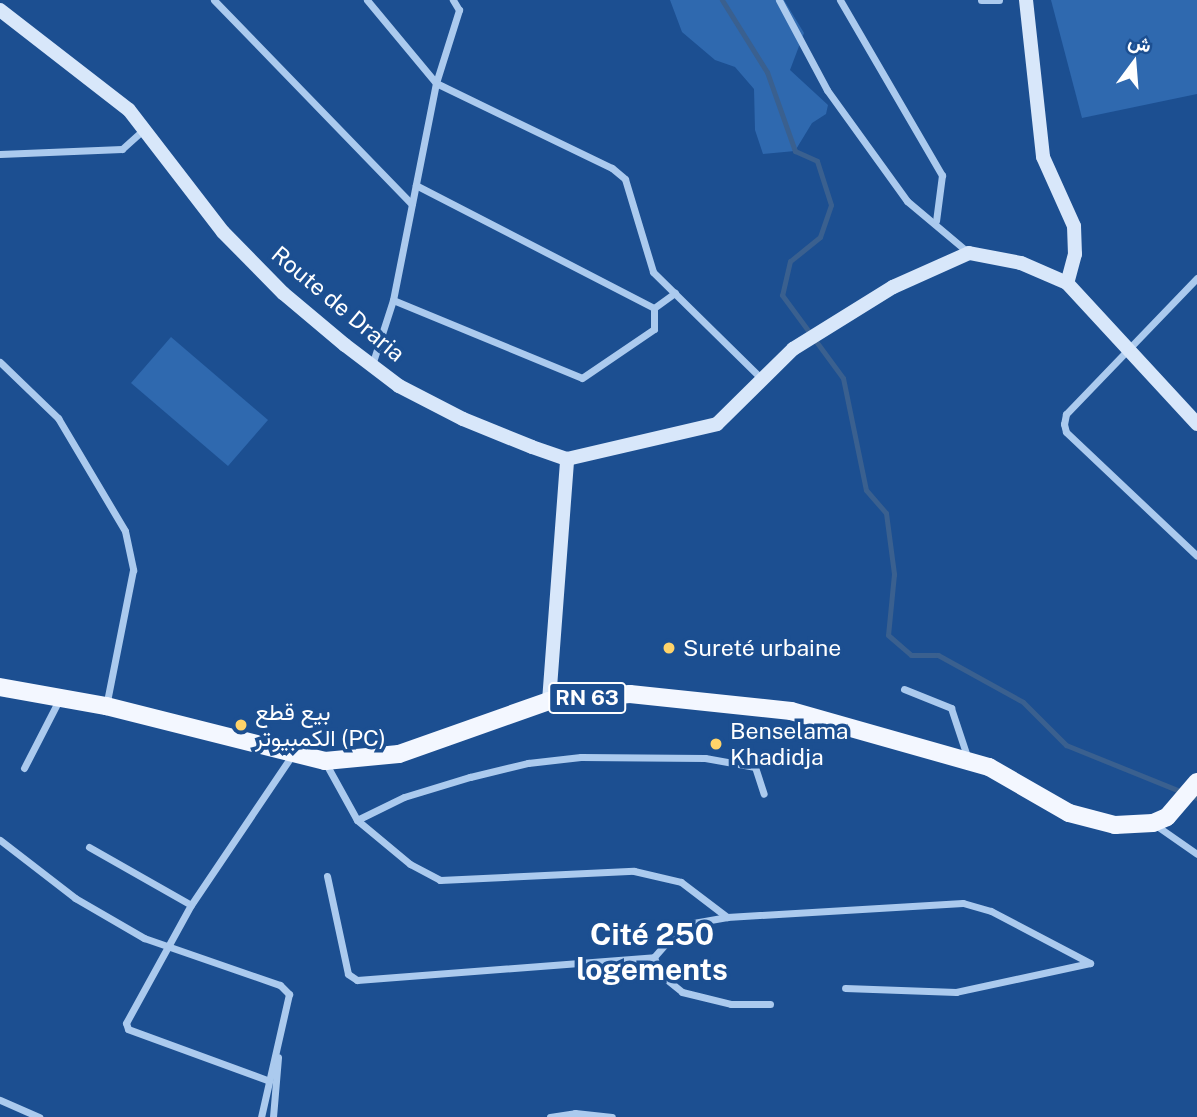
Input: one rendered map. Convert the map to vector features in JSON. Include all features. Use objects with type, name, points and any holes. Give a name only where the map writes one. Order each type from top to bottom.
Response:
[{"type":"main road","points":[[1026,0],[1043,157],[1074,226],[1075,254],[1067,284]]},
{"type":"main road","name":"Route de Draria","points":[[0,10],[129,110],[223,232],[283,293],[372,366],[463,419],[567,459]]},
{"type":"main road","points":[[549,701],[567,459],[717,425],[793,349],[893,287],[969,253],[1021,263],[1067,284],[1125,351],[1197,424]]},
{"type":"main road","name":"RN 63","points":[[0,687],[106,706],[324,761],[399,754],[549,701],[630,694],[790,711],[968,761],[1030,786],[1093,823],[1160,820]]},
{"type":"main road","points":[[1160,820],[1195,784]]},
{"type":"street","points":[[214,0],[412,204]]},
{"type":"street","points":[[367,0],[436,83],[612,168],[625,179],[653,272],[762,379]]},
{"type":"street","points":[[372,366],[393,300],[436,83],[459,10],[453,0]]},
{"type":"street","points":[[779,0],[827,90],[907,201],[936,221],[969,253]]},
{"type":"street","points":[[840,0],[942,174],[936,221]]},
{"type":"street","points":[[981,0],[999,0]]},
{"type":"street","points":[[0,155],[122,149],[143,130]]},
{"type":"street","points":[[416,185],[654,308]]},
{"type":"street","points":[[1197,278],[1066,414],[1066,432],[1197,555]]},
{"type":"street","points":[[654,308],[675,293]]},
{"type":"street","points":[[393,300],[582,378],[654,329],[654,308]]},
{"type":"street","points":[[0,362],[58,418],[125,531],[133,570],[106,706]]},
{"type":"street","points":[[904,689],[951,708],[968,761]]},
{"type":"street","points":[[24,768],[59,699]]},
{"type":"street","points":[[267,1080],[125,1027],[165,946],[293,754]]},
{"type":"street","points":[[357,820],[404,797],[470,777],[528,763],[582,757],[705,758],[755,766],[764,794]]},
{"type":"street","points":[[324,761],[357,820],[410,864],[440,880],[634,871],[681,882],[727,916]]},
{"type":"street","points":[[1160,820],[1197,854]]},
{"type":"street","points":[[0,839],[75,898],[165,946],[280,985],[289,994],[290,1003],[267,1080],[261,1117]]},
{"type":"street","points":[[89,847],[191,905]]},
{"type":"street","points":[[327,876],[351,979],[654,957],[682,925],[727,916],[962,903],[991,911],[1090,963],[956,992],[845,988]]},
{"type":"street","points":[[654,957],[660,974],[682,992],[731,1004],[769,1004]]},
{"type":"street","points":[[272,1117],[279,1042]]},
{"type":"street","points":[[0,1100],[39,1117]]},
{"type":"street","points":[[550,1117],[575,1112],[612,1117]]},
{"type":"shaded area","points":[[670,0],[784,0],[804,33],[790,70],[828,105],[826,114],[812,123],[795,151],[763,154],[755,130],[754,89],[735,67],[715,60],[682,32]]},
{"type":"shaded area","points":[[1051,0],[1197,0],[1197,94],[1082,118]]},
{"type":"shaded area","points":[[171,337],[268,420],[228,466],[131,383]]},
{"type":"waterway","points":[[722,0],[767,72],[795,151],[817,161],[831,205],[820,237],[790,261],[782,295],[843,378],[866,490],[886,513],[894,574],[888,635],[911,655],[938,655],[1023,702],[1066,745],[1197,798]]},
{"type":"place","name":"Sureté urbaine","points":[[669,648]]},
{"type":"place","name":"بيع قطع الكمبيوتر (PC)","points":[[241,725]]},
{"type":"place","name":"Benselama Khadidja","points":[[716,744]]},
{"type":"district","name":"Cité 250 logements","points":[[652,951]]}]
